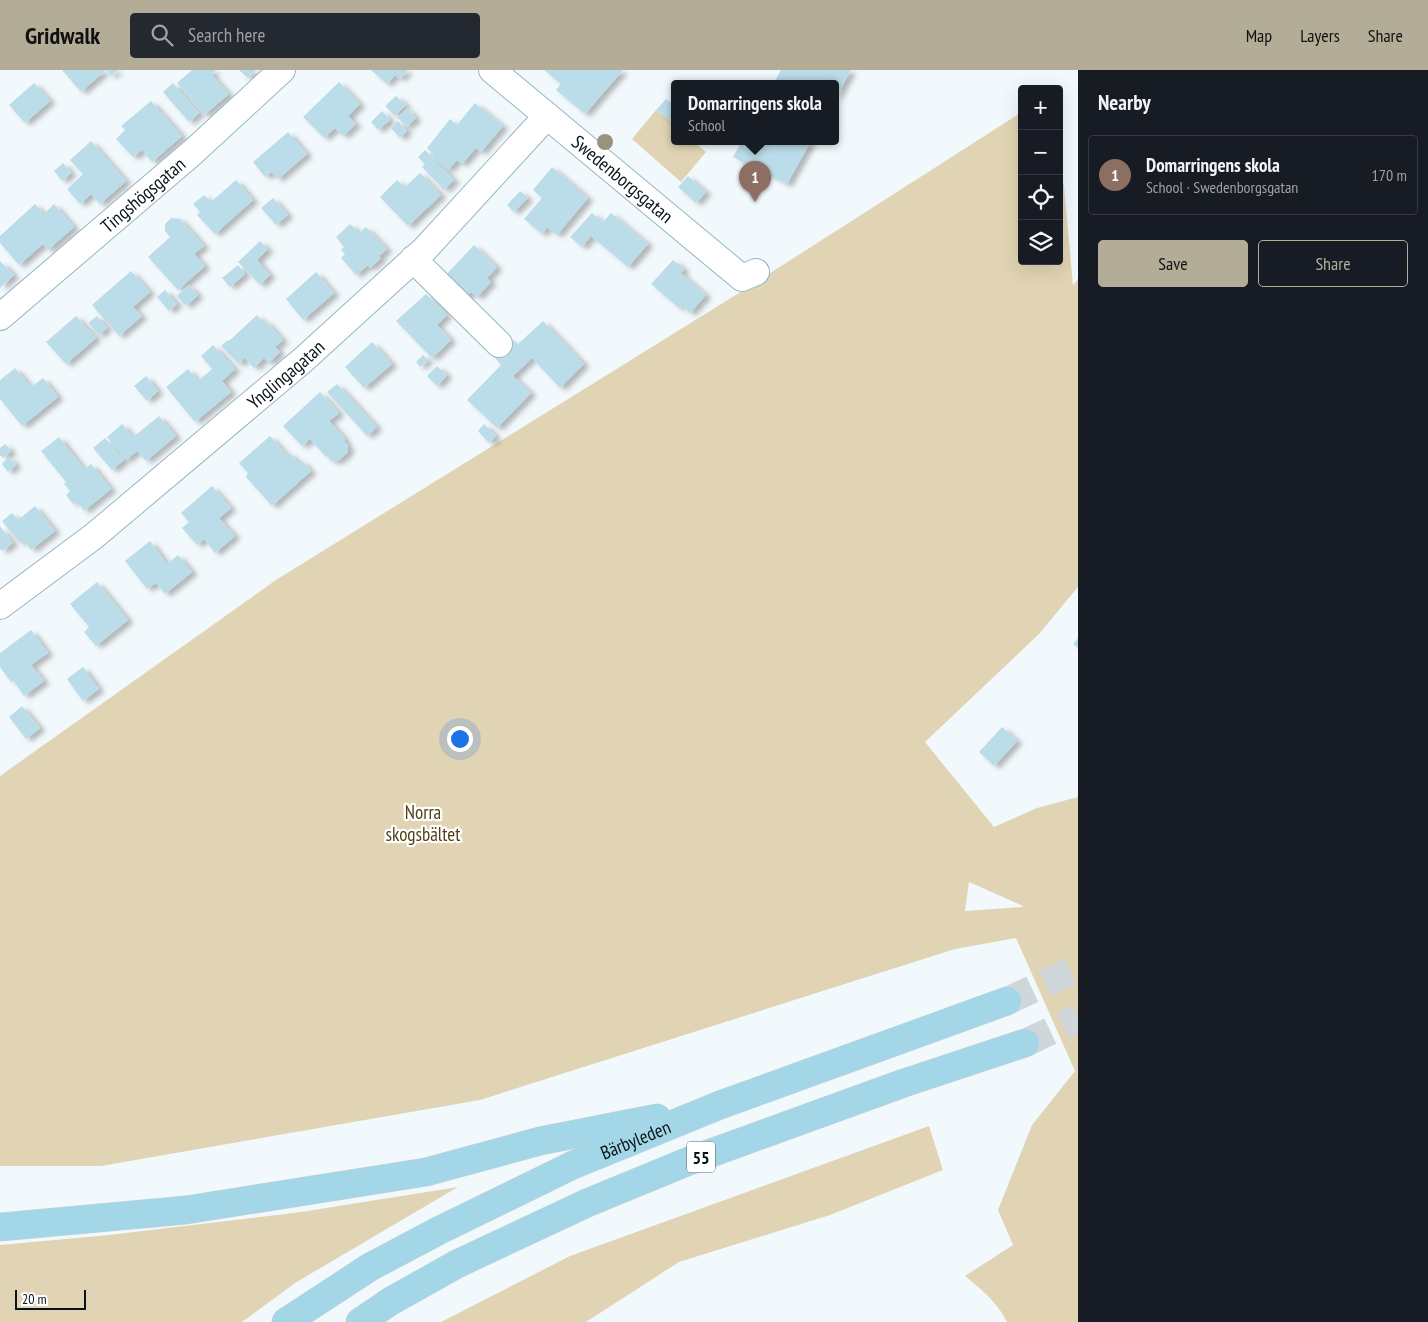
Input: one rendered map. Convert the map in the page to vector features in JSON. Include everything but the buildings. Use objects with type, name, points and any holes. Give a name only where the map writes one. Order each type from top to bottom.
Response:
[{"type":"main road","name":"Bärbyleden","points":[[286,1322],[370,1267],[440,1230],[573,1165],[720,1105],[1006,1001]]},
{"type":"main road","name":"55","points":[[360,1322],[457,1264],[587,1203],[708,1154],[904,1083],[1025,1043]]},
{"type":"main road","points":[[0,1226],[186,1210],[426,1172],[540,1141],[720,1105]]},
{"type":"street","name":"Tingshögsgatan","points":[[0,317],[194,152],[282,70]]},
{"type":"street","name":"Swedenborgsgatan","points":[[492,70],[742,278],[756,272]]},
{"type":"street","name":"Ynglingagatan","points":[[0,606],[94,536],[288,373],[413,259],[548,116]]},
{"type":"street","points":[[413,259],[500,344]]},
{"type":"green space","points":[[656,110],[671,122],[671,145],[698,145],[706,152],[681,182],[632,139]]},
{"type":"green space","name":"Norra skogsbältet","points":[[1018,115],[1018,265],[1063,265],[1063,183],[1073,285],[1078,279],[1078,587],[1039,634],[925,742],[994,827],[1037,808],[1078,797],[1078,1322],[1007,1322],[994,1303],[965,1276],[1013,1245],[998,1210],[1032,1125],[1075,1071],[1016,938],[955,949],[480,1100],[101,1166],[0,1166],[0,776],[276,580],[739,293]],"holes":[[[969,882],[1023,906],[965,911]]]},
{"type":"green space","points":[[929,1126],[943,1170],[830,1215],[679,1262],[586,1322],[441,1322],[570,1256]]},
{"type":"green space","points":[[458,1187],[295,1283],[242,1322],[0,1322],[0,1245],[109,1235],[301,1212]]},
{"type":"tunnel","points":[[1007,1001],[1078,968]]},
{"type":"tunnel","points":[[1025,1043],[1078,1018]]},
{"type":"place","name":"Domarringens skola","points":[[755,202]]}]
